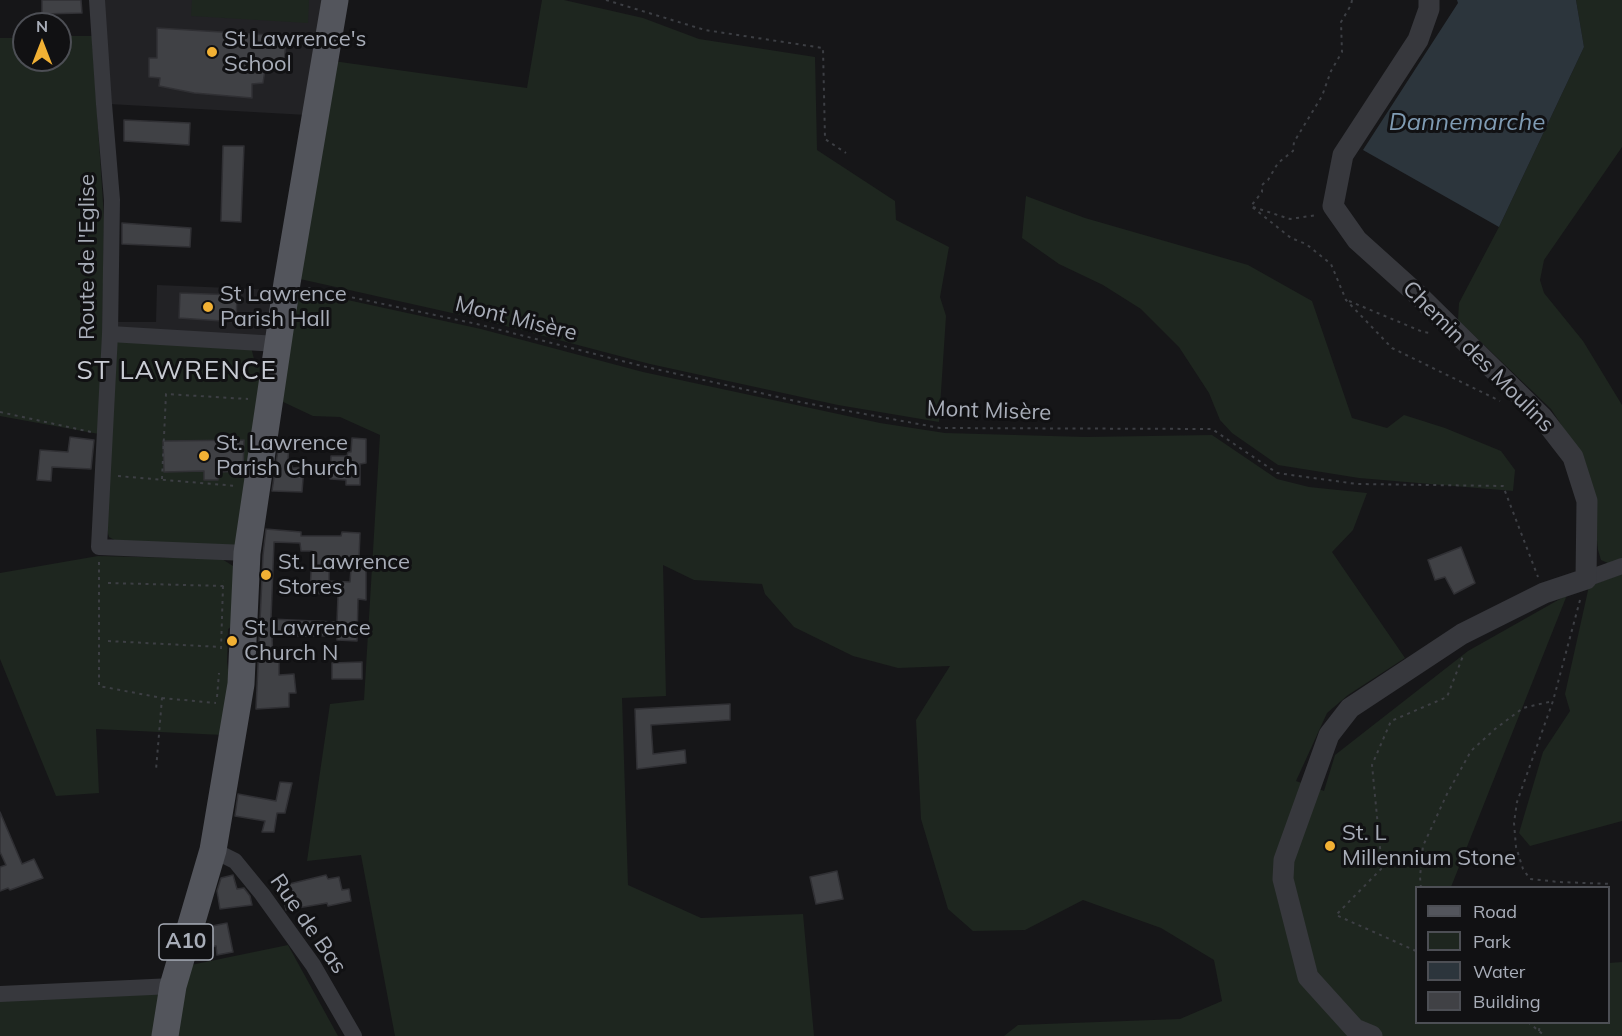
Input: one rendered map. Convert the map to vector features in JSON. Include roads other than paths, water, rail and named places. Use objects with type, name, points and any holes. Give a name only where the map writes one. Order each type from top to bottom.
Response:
[{"type":"main road","name":"A10","points":[[165,1036],[173,986],[213,850],[241,684],[239,553],[278,344],[335,0]]},
{"type":"street","name":"Route de l'Eglise","points":[[98,0],[112,200],[110,334],[99,547],[239,553]]},
{"type":"street","name":"Chemin des Moulins","points":[[1429,0],[1429,9],[1418,40],[1343,155],[1333,206],[1357,240],[1417,294],[1542,417],[1573,457],[1587,501],[1586,579]]},
{"type":"street","points":[[110,334],[278,344]]},
{"type":"street","points":[[1372,1036],[1355,1029],[1308,977],[1283,879],[1284,860],[1329,735],[1350,708],[1462,634],[1544,593],[1622,566]]},
{"type":"street","name":"Rue de Bas","points":[[213,850],[235,861],[262,894],[313,965],[354,1036]]},
{"type":"street","points":[[0,994],[173,986]]},
{"type":"water","name":"Dannemarche","points":[[1457,0],[1576,0],[1584,47],[1499,227],[1363,150],[1458,3]]},
{"type":"place","name":"St Lawrence's School","points":[[212,52]]},
{"type":"place","name":"St Lawrence Parish Hall","points":[[208,307]]},
{"type":"place","name":"St. Lawrence Parish Church","points":[[204,456]]},
{"type":"place","name":"St. Lawrence Stores","points":[[266,575]]},
{"type":"place","name":"St Lawrence Church N","points":[[232,641]]},
{"type":"place","name":"St. L Millennium Stone","points":[[1330,846]]},
{"type":"district","name":"ST LAWRENCE","points":[[177,371]]}]
